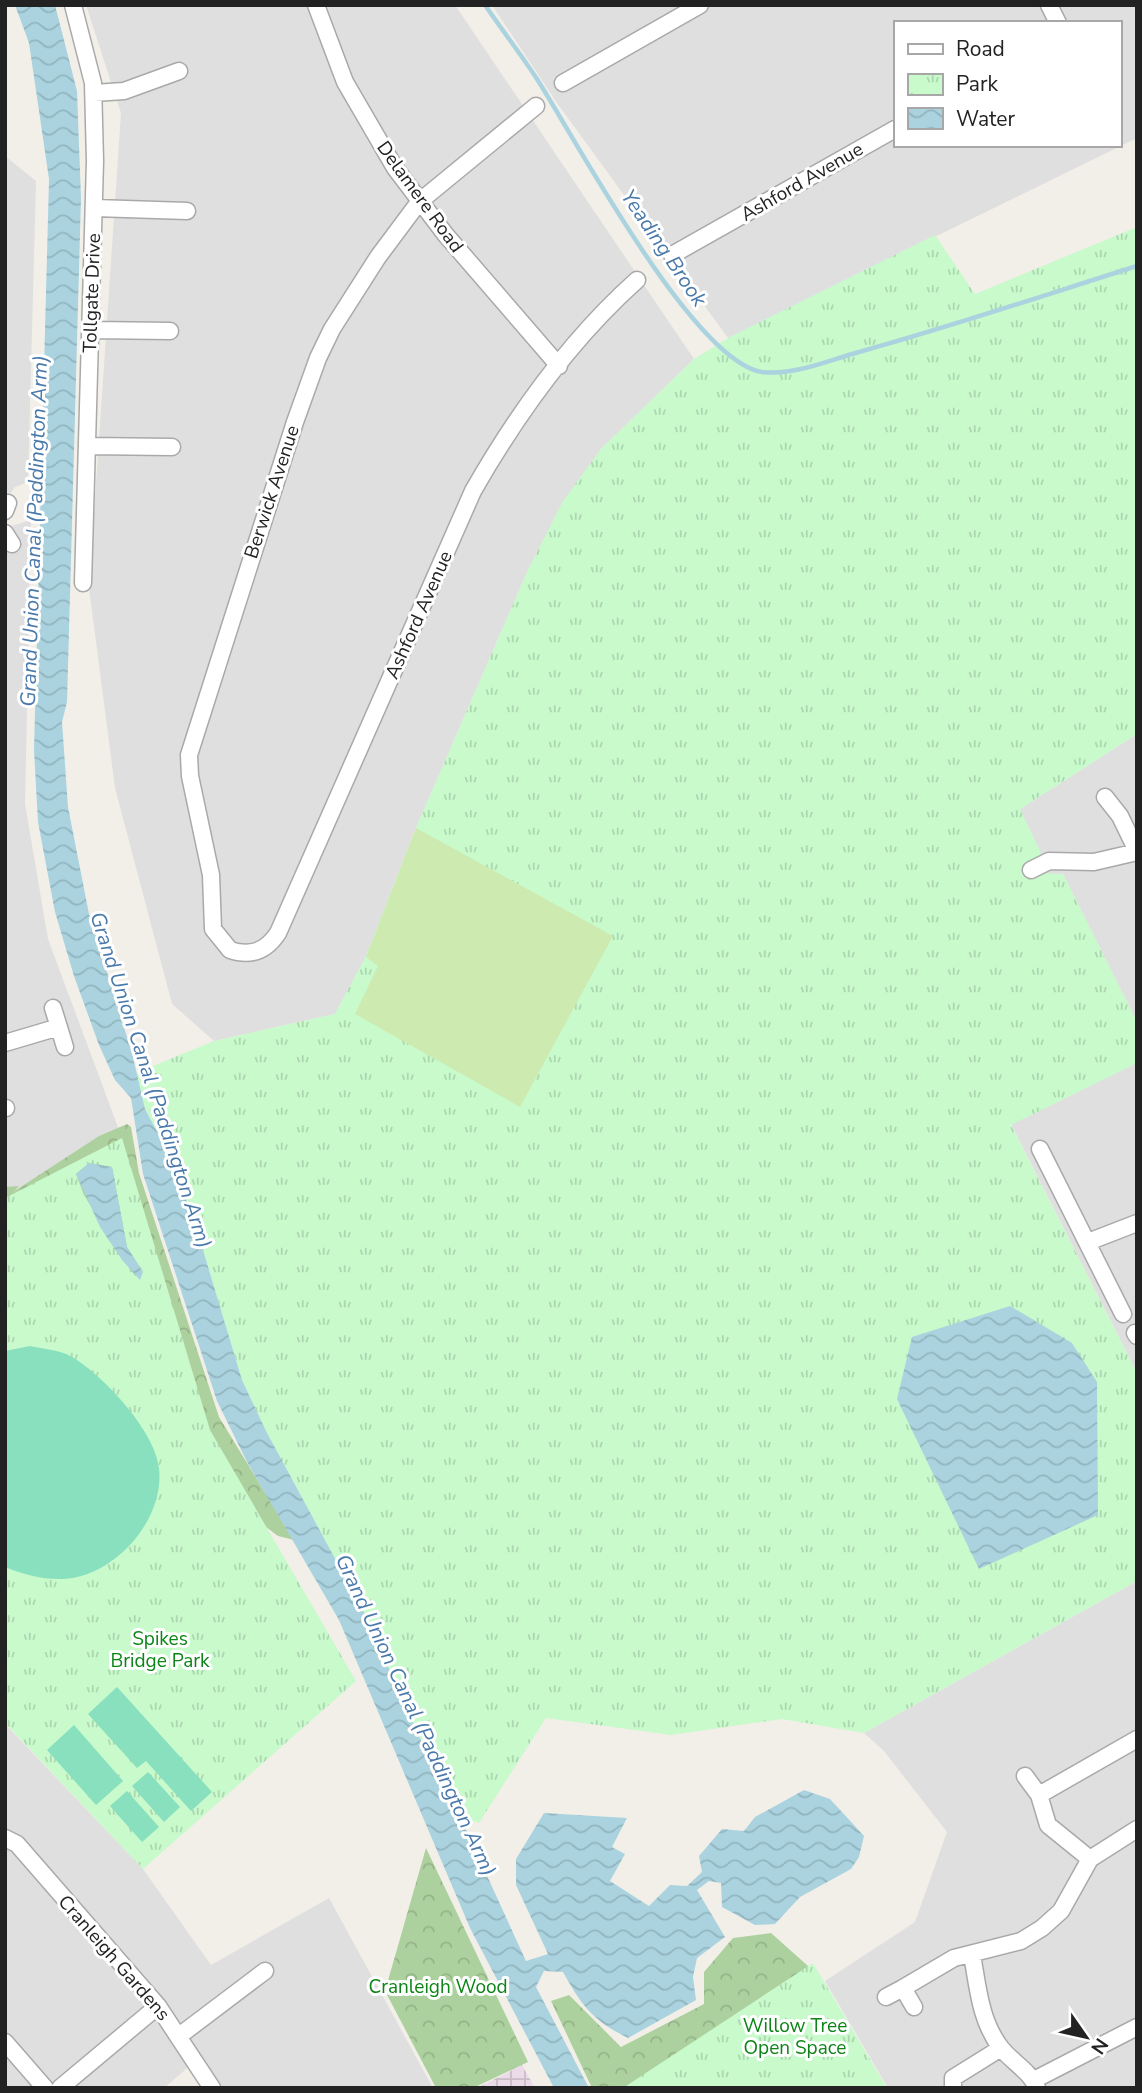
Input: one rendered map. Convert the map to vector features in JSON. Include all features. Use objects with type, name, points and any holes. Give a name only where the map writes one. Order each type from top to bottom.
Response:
[{"type":"street","name":"Tollgate Drive","points":[[73,5],[94,93],[95,208],[83,583]]},
{"type":"street","name":"Delamere Road","points":[[316,5],[355,103],[419,202],[559,366]]},
{"type":"street","points":[[563,83],[700,5]]},
{"type":"street","points":[[1049,5],[1057,21]]},
{"type":"street","points":[[94,93],[124,90],[178,71]]},
{"type":"street","name":"Berwick Avenue","points":[[230,950],[216,935],[212,923],[211,875],[189,766],[191,743],[318,358],[364,279],[419,202],[536,106]]},
{"type":"street","name":"Ashford Avenue","points":[[672,255],[894,130]]},
{"type":"street","points":[[95,208],[187,211]]},
{"type":"street","name":"Ashford Avenue","points":[[230,950],[256,952],[267,947],[278,933],[473,491],[504,439],[559,366],[594,321],[637,280]]},
{"type":"street","points":[[91,330],[170,331]]},
{"type":"street","points":[[87,446],[172,447]]},
{"type":"street","points":[[1031,870],[1049,861],[1094,862],[1137,852],[1120,816],[1105,797]]},
{"type":"street","points":[[52,1008],[65,1048]]},
{"type":"street","points":[[5,1043],[58,1027]]},
{"type":"street","points":[[1040,1149],[1123,1314]]},
{"type":"street","points":[[1088,1242],[1137,1223]]},
{"type":"street","points":[[1039,1795],[1135,1733]]},
{"type":"street","points":[[1025,1776],[1039,1795],[1048,1825],[1090,1858]]},
{"type":"street","points":[[886,1997],[954,1958],[1021,1941],[1042,1928],[1061,1911],[1090,1858],[1137,1829]]},
{"type":"street","name":"Cranleigh Gardens","points":[[5,1838],[16,1844],[158,2006],[212,2088]]},
{"type":"street","points":[[972,1955],[985,2023],[1001,2048],[1035,2084],[1137,2027]]},
{"type":"street","points":[[179,2036],[265,1970]]},
{"type":"street","points":[[904,1988],[914,2007]]},
{"type":"street","points":[[61,2088],[158,2006]]},
{"type":"street","points":[[5,2042],[45,2088]]},
{"type":"street","points":[[949,2077],[1001,2048]]},
{"type":"shaded area","points":[[86,5],[455,5],[694,359],[601,449],[528,570],[416,828],[366,957],[335,1014],[214,1041],[172,1004],[115,788],[89,588],[121,113]]},
{"type":"shaded area","points":[[492,5],[1137,5],[1137,138],[1121,146],[1121,21],[894,21],[894,147],[1119,147],[728,338],[557,103]]},
{"type":"shaded area","points":[[5,156],[36,181],[28,482],[15,487],[5,501]]},
{"type":"shaded area","points":[[31,520],[25,804],[48,939],[122,1138],[5,1198],[5,528]]},
{"type":"shaded area","points":[[1137,734],[1137,1022],[1063,874],[1034,877],[1020,809]]},
{"type":"shaded area","points":[[1137,1063],[1137,1373],[1011,1124]]},
{"type":"shaded area","points":[[1137,1581],[1137,2088],[888,2088],[825,1981],[915,1922],[947,1832],[884,1751],[864,1733]]},
{"type":"shaded area","points":[[7,1726],[143,1869],[211,1965],[329,1898],[433,2088],[214,2088],[192,2064],[164,2088],[5,2088]]},
{"type":"shaded area","points":[[522,2065],[535,2088],[477,2088]]},
{"type":"green space","points":[[1137,227],[1137,734],[1020,809],[1041,853],[1035,859],[1034,877],[1042,873],[1063,874],[1137,1022],[1137,1063],[1011,1125],[1137,1373],[1137,1581],[864,1733],[782,1719],[671,1735],[546,1718],[479,1823],[453,1813],[365,1614],[266,1431],[242,1380],[194,1220],[169,1154],[145,1109],[136,1073],[214,1041],[335,1014],[366,956],[416,828],[528,570],[563,501],[601,449],[694,359],[728,338],[935,235],[975,294]]},
{"type":"green space","points":[[416,828],[613,936],[520,1107],[355,1014],[378,966],[366,957]]},
{"type":"green space","points":[[127,1124],[131,1127],[139,1173],[219,1417],[294,1540],[278,1536],[245,1511],[5,1218],[5,1187],[19,1186],[13,1192],[99,1136]]},
{"type":"green space","name":"Spikes Bridge Park","points":[[122,1138],[210,1430],[356,1681],[143,1869],[8,1726],[5,1728],[5,1198]],"holes":[[[89,1163],[112,1167],[127,1247],[143,1272],[135,1276],[84,1195],[76,1174]]]},
{"type":"green space","points":[[30,1346],[68,1355],[84,1365],[112,1390],[138,1421],[155,1453],[159,1468],[159,1488],[145,1525],[117,1557],[82,1576],[48,1579],[5,1567],[5,1351]]},
{"type":"green space","points":[[117,1687],[212,1792],[191,1811],[146,1761],[137,1768],[88,1714]]},
{"type":"green space","points":[[74,1725],[123,1781],[96,1805],[47,1750]]},
{"type":"green space","points":[[148,1772],[180,1807],[164,1822],[132,1786]]},
{"type":"green space","points":[[127,1791],[159,1827],[142,1842],[110,1806]]},
{"type":"green space","name":"Cranleigh Wood","points":[[426,1848],[528,2062],[473,2088],[436,2088],[385,1991]]},
{"type":"green space","points":[[771,1933],[808,1966],[728,2088],[592,2088],[551,2001],[569,1995],[621,2047],[704,2004],[704,1972],[733,1938]]},
{"type":"green space","name":"Willow Tree Open Space","points":[[813,1963],[887,2088],[623,2088]]},
{"type":"water","points":[[15,5],[55,5],[77,91],[81,198],[67,702],[62,722],[68,807],[89,914],[132,1053],[145,1109],[169,1154],[194,1220],[242,1380],[266,1431],[365,1614],[453,1813],[462,1821],[526,1961],[548,1954],[516,1885],[516,1859],[544,1813],[627,1818],[612,1847],[625,1854],[610,1881],[649,1906],[670,1885],[687,1886],[702,1872],[699,1856],[722,1829],[744,1831],[755,1817],[804,1790],[830,1799],[864,1836],[859,1857],[851,1869],[800,1897],[775,1924],[755,1925],[722,1907],[721,1883],[709,1881],[697,1890],[725,1937],[697,1958],[693,1977],[696,2000],[628,2038],[605,2025],[589,2011],[563,1972],[544,1971],[536,1987],[589,2088],[554,2088],[470,1928],[339,1620],[247,1462],[217,1401],[143,1174],[131,1098],[115,1080],[99,1045],[55,912],[38,822],[34,750],[49,179],[29,43]]},
{"type":"water","points":[[89,1163],[112,1167],[127,1247],[143,1272],[140,1280],[122,1260],[100,1227],[76,1174]]},
{"type":"water","points":[[1010,1306],[1072,1343],[1097,1382],[1098,1515],[979,1569],[897,1399],[912,1337]]},
{"type":"waterway","name":"Yeading Brook","points":[[485,5],[537,79],[607,196],[671,291],[703,330],[734,359],[762,372],[786,372],[811,366],[1137,266]]},
{"type":"water label","name":"Grand Union Canal (Paddington Arm)","points":[[34,531]]},
{"type":"water label","name":"Grand Union Canal (Paddington Arm)","points":[[151,1080]]},
{"type":"water label","name":"Grand Union Canal (Paddington Arm)","points":[[416,1715]]}]
